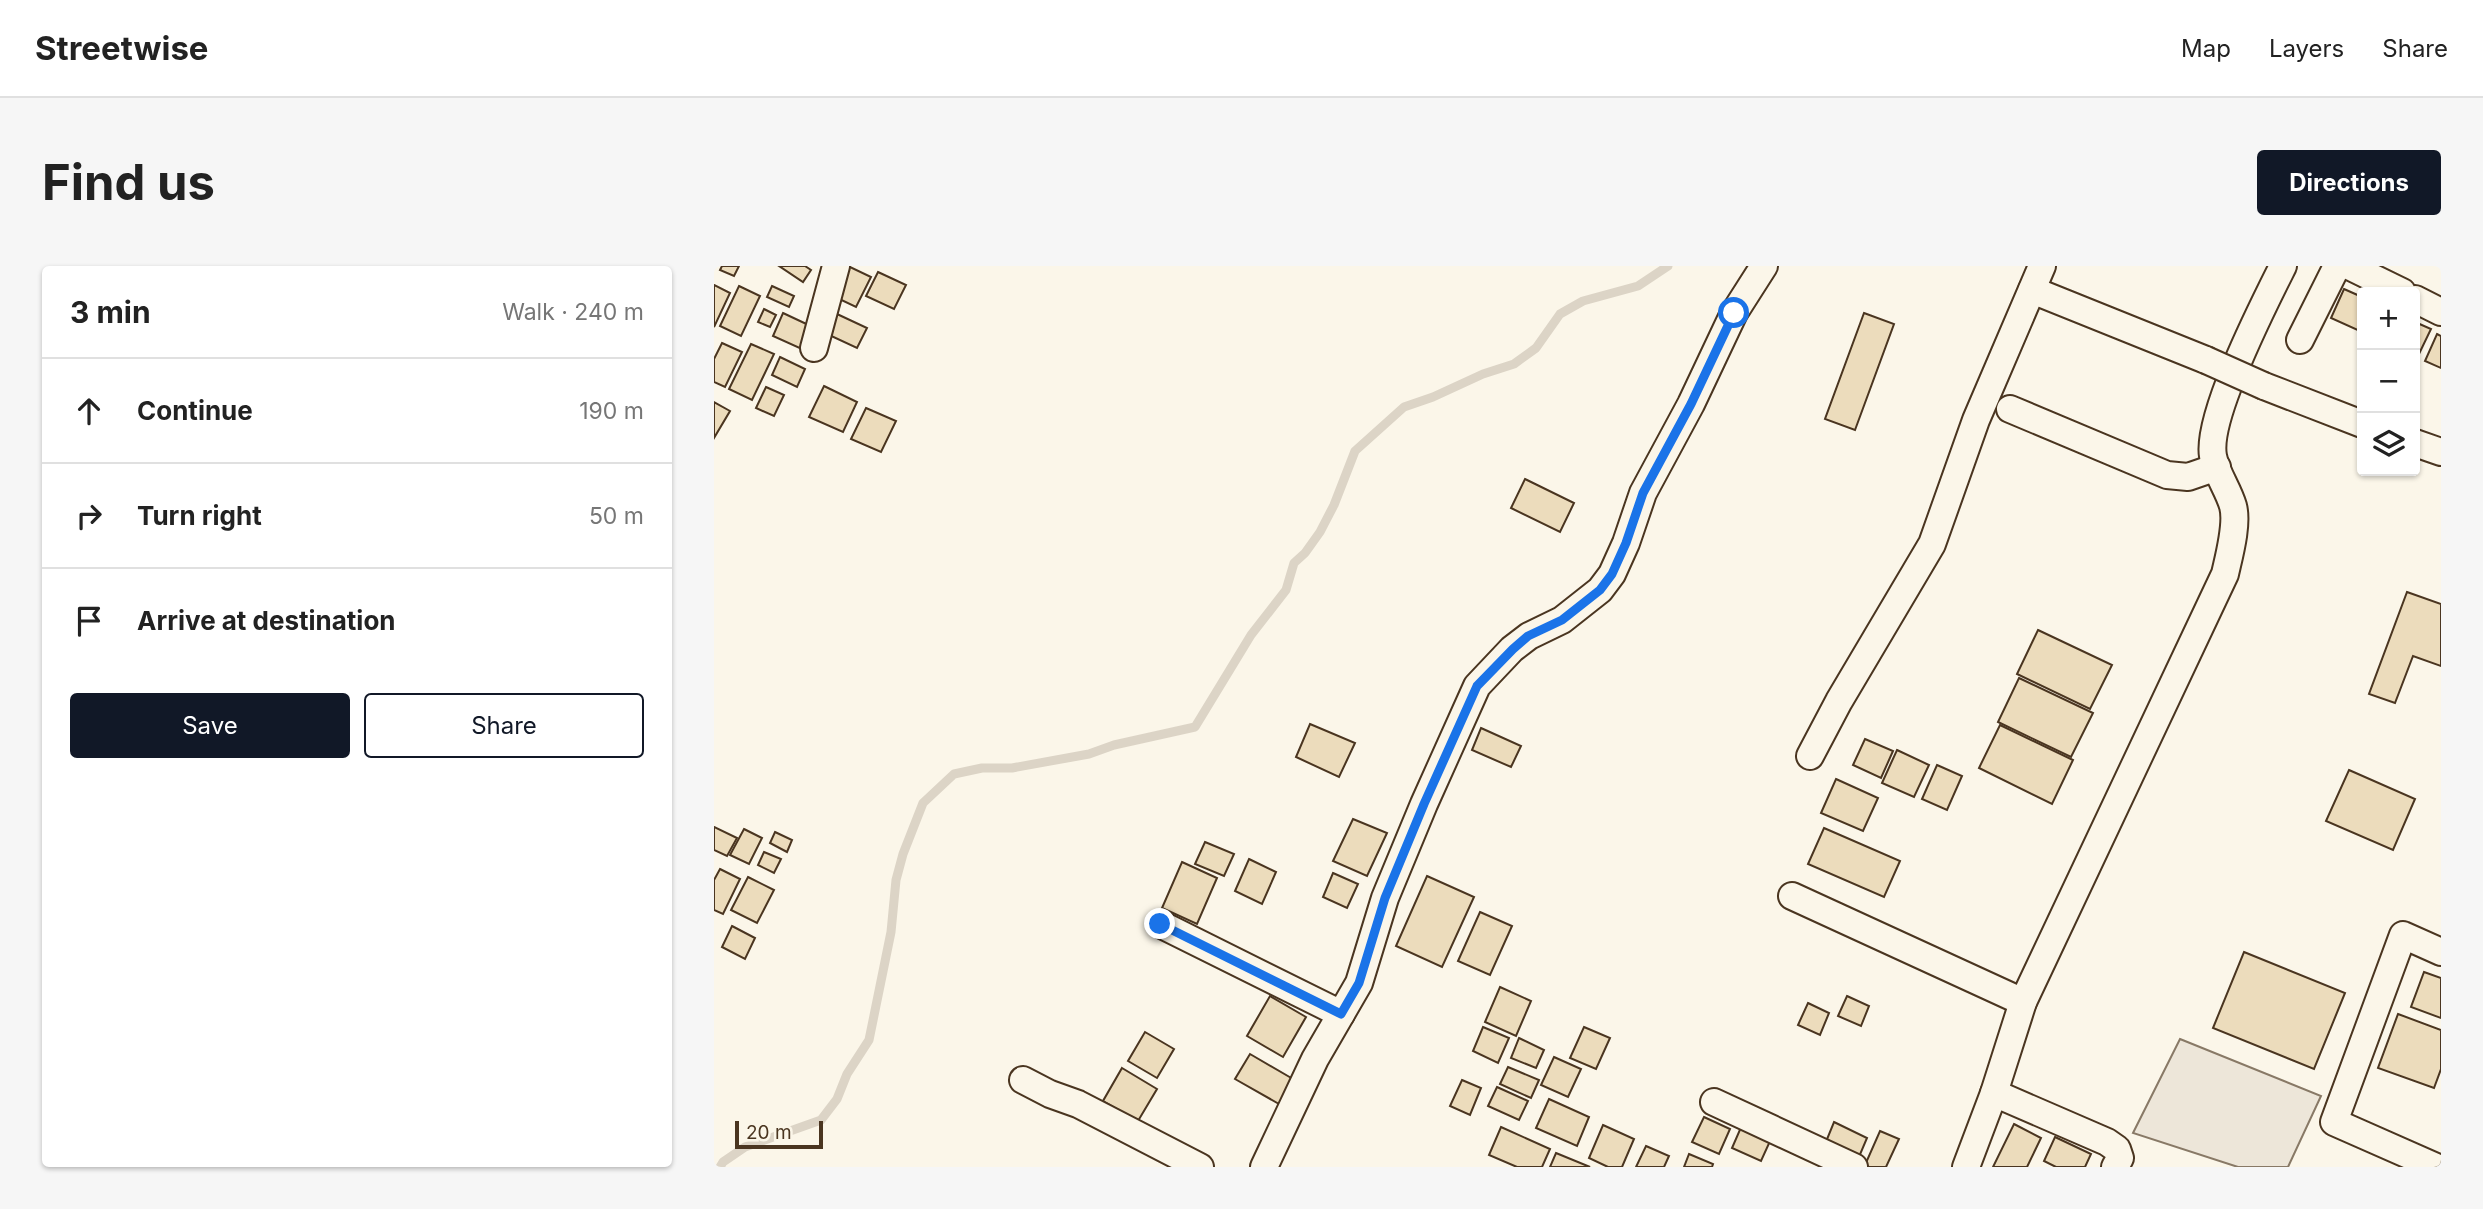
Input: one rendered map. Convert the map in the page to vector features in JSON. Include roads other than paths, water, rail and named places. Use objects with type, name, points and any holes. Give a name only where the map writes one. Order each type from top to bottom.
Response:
[{"type":"street","points":[[814,348],[836,266]]},
{"type":"street","points":[[1264,1167],[1315,1059],[1359,983],[1385,898],[1477,686],[1528,636],[1562,620],[1600,590],[1612,574],[1643,493],[1691,404],[1734,313],[1763,266]]},
{"type":"street","points":[[1966,1167],[1994,1093],[2023,1002],[2225,574],[2234,509],[2213,455],[2214,434],[2242,354],[2283,266]]},
{"type":"street","points":[[2300,340],[2337,266]]},
{"type":"street","points":[[2349,266],[2392,287]]},
{"type":"street","points":[[1810,756],[1839,701],[1933,544],[1976,420],[2037,278],[2206,360],[2357,422]]},
{"type":"street","points":[[2420,302],[2441,312]]},
{"type":"street","points":[[2010,409],[2167,475],[2188,477],[2217,467]]},
{"type":"street","points":[[2420,445],[2441,452]]},
{"type":"street","points":[[1793,896],[2023,1002]]},
{"type":"street","points":[[1160,924],[1341,1014]]},
{"type":"street","points":[[2436,1167],[2334,1122],[2403,935],[2441,952]]},
{"type":"street","points":[[1023,1080],[1050,1094],[1079,1104],[1200,1167]]},
{"type":"street","points":[[1994,1093],[2107,1142],[2117,1149],[2120,1158],[2115,1167]]},
{"type":"street","points":[[1714,1102],[1854,1167]]},
{"type":"waterway","points":[[720,1167],[745,1147],[821,1120],[837,1099],[847,1074],[869,1040],[891,932],[896,880],[923,803],[954,774],[982,768],[1012,768],[1089,754],[1114,745],[1195,727],[1251,635],[1286,590],[1294,563],[1320,532],[1334,505],[1355,451],[1404,407],[1514,364],[1536,348],[1560,314],[1583,301],[1638,286],[1668,266]]}]
